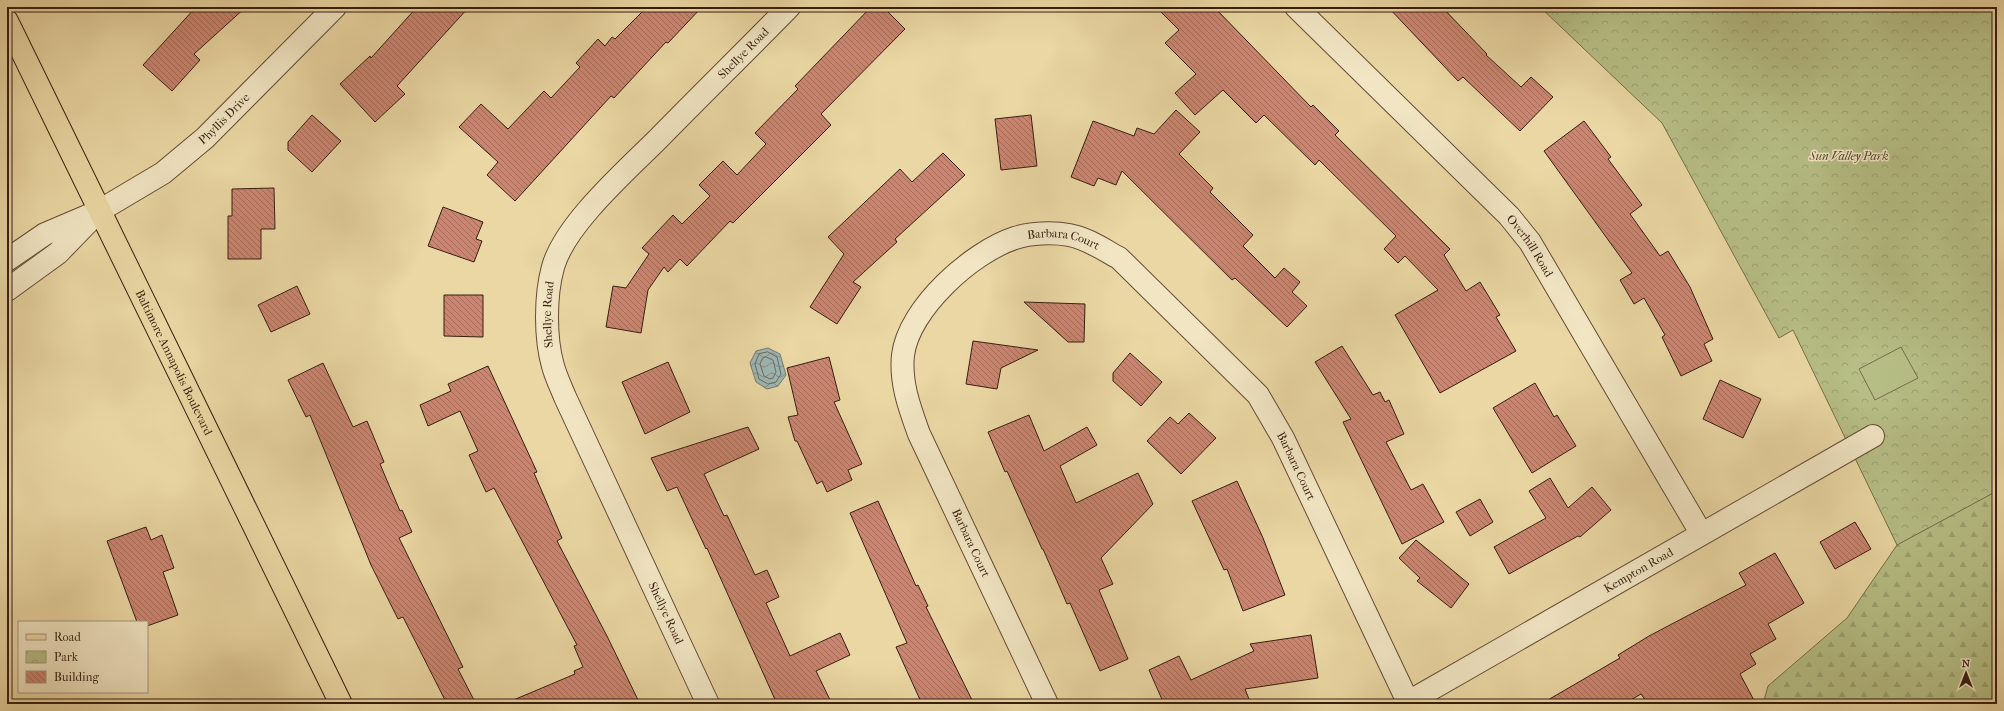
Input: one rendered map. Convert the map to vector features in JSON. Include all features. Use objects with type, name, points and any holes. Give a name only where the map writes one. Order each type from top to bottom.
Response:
[{"type":"main road","name":"Baltimore Annapolis Boulevard","points":[[7,21],[99,212],[341,704]]},
{"type":"street","name":"Phyllis Drive","points":[[99,212],[163,174],[205,138],[335,7]]},
{"type":"street","name":"Shellye Road","points":[[708,704],[565,397],[553,366],[547,334],[548,304],[553,267],[565,239],[579,221],[629,168],[789,7]]},
{"type":"street","name":"Overhill Road","points":[[1296,7],[1509,216],[1530,242],[1701,533]]},
{"type":"street","points":[[7,260],[45,234],[99,212]]},
{"type":"street","points":[[7,290],[58,253],[99,212]]},
{"type":"street","name":"Barbara Court","points":[[1047,704],[919,434],[907,401],[903,375],[903,354],[912,330],[922,312],[949,281],[964,266],[991,248],[1016,238],[1044,234],[1070,235],[1094,244],[1119,258],[1258,395],[1283,438],[1407,703]]},
{"type":"street","name":"Kempton Road","points":[[1407,703],[1701,533],[1873,436]]},
{"type":"green space","name":"Sun Valley Park","points":[[1540,7],[1997,7],[1997,491],[1897,545],[1793,330],[1779,338],[1662,123]]},
{"type":"green space","points":[[1901,347],[1918,378],[1875,400],[1859,369]]},
{"type":"green space","points":[[1997,445],[1997,704],[1763,704],[1768,686],[1847,618],[1897,545]]},
{"type":"water","points":[[768,348],[780,354],[786,375],[778,386],[767,389],[756,382],[750,363],[756,351]]},
{"type":"building","points":[[196,7],[246,7],[194,54],[200,60],[172,91],[143,65]]},
{"type":"building","points":[[417,7],[469,7],[397,86],[405,94],[375,122],[340,84],[370,56],[371,58]]},
{"type":"building","points":[[647,7],[702,7],[668,43],[666,42],[614,98],[611,96],[515,201],[487,175],[498,162],[459,127],[481,104],[508,129],[544,91],[551,98],[580,67],[576,63],[598,39],[605,46],[612,37],[615,39]]},
{"type":"building","points":[[871,7],[883,7],[905,29],[821,114],[831,125],[733,223],[730,221],[687,266],[680,259],[668,272],[664,267],[648,290],[641,333],[606,327],[613,286],[626,288],[649,254],[642,248],[673,215],[682,224],[710,196],[699,185],[723,161],[737,175],[766,144],[755,133],[798,89],[795,86]]},
{"type":"building","points":[[1156,7],[1214,7],[1311,107],[1313,105],[1339,131],[1335,135],[1450,249],[1444,255],[1466,291],[1480,282],[1500,315],[1496,317],[1516,351],[1440,393],[1395,315],[1438,290],[1405,256],[1398,263],[1384,249],[1396,236],[1319,160],[1315,165],[1264,115],[1256,123],[1223,90],[1195,115],[1175,93],[1196,74],[1165,43],[1179,30]]},
{"type":"building","points":[[1388,7],[1442,7],[1487,54],[1486,55],[1521,87],[1531,77],[1553,97],[1520,131],[1463,77],[1458,81]]},
{"type":"building","points":[[1176,110],[1200,132],[1179,154],[1213,188],[1210,192],[1253,235],[1243,246],[1275,278],[1284,268],[1300,282],[1292,292],[1307,306],[1287,327],[1235,278],[1232,280],[1122,171],[1116,185],[1098,178],[1094,186],[1071,177],[1093,121],[1134,136],[1137,128],[1154,134]]},
{"type":"building","points":[[312,115],[341,141],[312,172],[288,150],[288,142]]},
{"type":"building","points":[[1031,115],[1037,166],[1001,170],[995,119]]},
{"type":"building","points":[[1584,121],[1611,157],[1608,159],[1642,205],[1630,214],[1660,256],[1668,251],[1690,287],[1713,339],[1704,344],[1712,361],[1681,376],[1662,337],[1665,335],[1644,298],[1634,304],[1620,280],[1632,273],[1544,151]]},
{"type":"building","points":[[943,153],[965,175],[895,239],[897,242],[853,282],[861,287],[837,324],[810,307],[844,254],[828,237],[900,169],[912,182]]},
{"type":"building","points":[[274,188],[275,229],[261,229],[261,259],[228,259],[228,216],[232,216],[232,189]]},
{"type":"building","points":[[443,207],[483,222],[476,239],[482,241],[474,262],[428,246]]},
{"type":"building","points":[[297,286],[310,314],[271,332],[258,305]]},
{"type":"building","points":[[444,295],[483,295],[483,337],[444,336]]},
{"type":"building","points":[[1024,302],[1085,304],[1084,342],[1068,342]]},
{"type":"building","points":[[973,341],[1038,350],[1001,368],[997,389],[966,384]]},
{"type":"building","points":[[1342,346],[1373,395],[1380,392],[1385,402],[1389,400],[1404,434],[1386,442],[1411,490],[1423,484],[1444,522],[1402,544],[1343,422],[1351,419],[1315,362]]},
{"type":"building","points":[[1130,353],[1162,382],[1141,406],[1113,381],[1113,373]]},
{"type":"building","points":[[829,357],[840,400],[834,402],[862,464],[848,470],[852,480],[827,492],[822,481],[817,484],[797,441],[795,441],[788,417],[798,415],[787,368]]},
{"type":"building","points":[[668,362],[690,412],[645,434],[622,382]]},
{"type":"building","points":[[323,363],[353,427],[367,421],[384,462],[380,464],[400,511],[402,510],[412,532],[399,538],[463,667],[458,669],[476,704],[447,704],[403,617],[398,619],[371,565],[310,415],[306,417],[288,380]]},
{"type":"building","points":[[488,366],[537,472],[534,473],[562,538],[557,541],[607,636],[640,704],[504,704],[575,674],[574,671],[583,667],[574,646],[577,645],[494,488],[486,492],[469,455],[478,451],[460,411],[428,426],[420,405],[451,391],[448,384]]},
{"type":"building","points":[[1720,380],[1761,399],[1743,438],[1703,419]]},
{"type":"building","points":[[1535,383],[1554,417],[1557,415],[1576,446],[1532,473],[1493,408]]},
{"type":"building","points":[[1189,413],[1216,438],[1181,474],[1147,441],[1170,417],[1178,424]]},
{"type":"building","points":[[1029,415],[1044,451],[1087,427],[1097,445],[1060,466],[1076,503],[1138,473],[1153,504],[1101,558],[1113,584],[1099,590],[1128,659],[1100,671],[1070,603],[1067,604],[1007,471],[1005,472],[988,432]]},
{"type":"building","points":[[748,427],[759,449],[704,474],[724,516],[727,515],[755,575],[767,570],[779,597],[766,603],[790,656],[840,633],[850,655],[816,671],[832,704],[777,704],[707,548],[706,549],[677,487],[667,491],[651,458]]},
{"type":"building","points":[[1550,478],[1568,508],[1592,487],[1611,510],[1580,537],[1578,536],[1509,574],[1494,547],[1546,518],[1529,491]]},
{"type":"building","points":[[1237,481],[1263,538],[1285,595],[1243,611],[1227,569],[1224,570],[1192,501]]},
{"type":"building","points":[[1480,499],[1493,522],[1470,536],[1456,512]]},
{"type":"building","points":[[878,501],[916,586],[918,585],[928,606],[926,607],[974,704],[922,704],[896,647],[907,643],[850,513]]},
{"type":"building","points":[[1855,522],[1871,549],[1835,569],[1820,542]]},
{"type":"building","points":[[146,527],[151,540],[162,535],[174,568],[163,572],[178,615],[148,626],[148,621],[137,621],[107,541]]},
{"type":"building","points":[[1416,540],[1469,584],[1451,608],[1417,581],[1420,578],[1399,558]]},
{"type":"building","points":[[1775,553],[1804,603],[1768,624],[1776,639],[1750,654],[1756,664],[1740,674],[1756,704],[1648,704],[1641,694],[1624,704],[1541,704],[1620,658],[1618,655],[1649,636],[1746,585],[1739,573]]},
{"type":"building","points":[[1311,635],[1318,678],[1245,689],[1251,704],[1164,704],[1149,670],[1179,656],[1191,680],[1254,651],[1250,644]]}]
